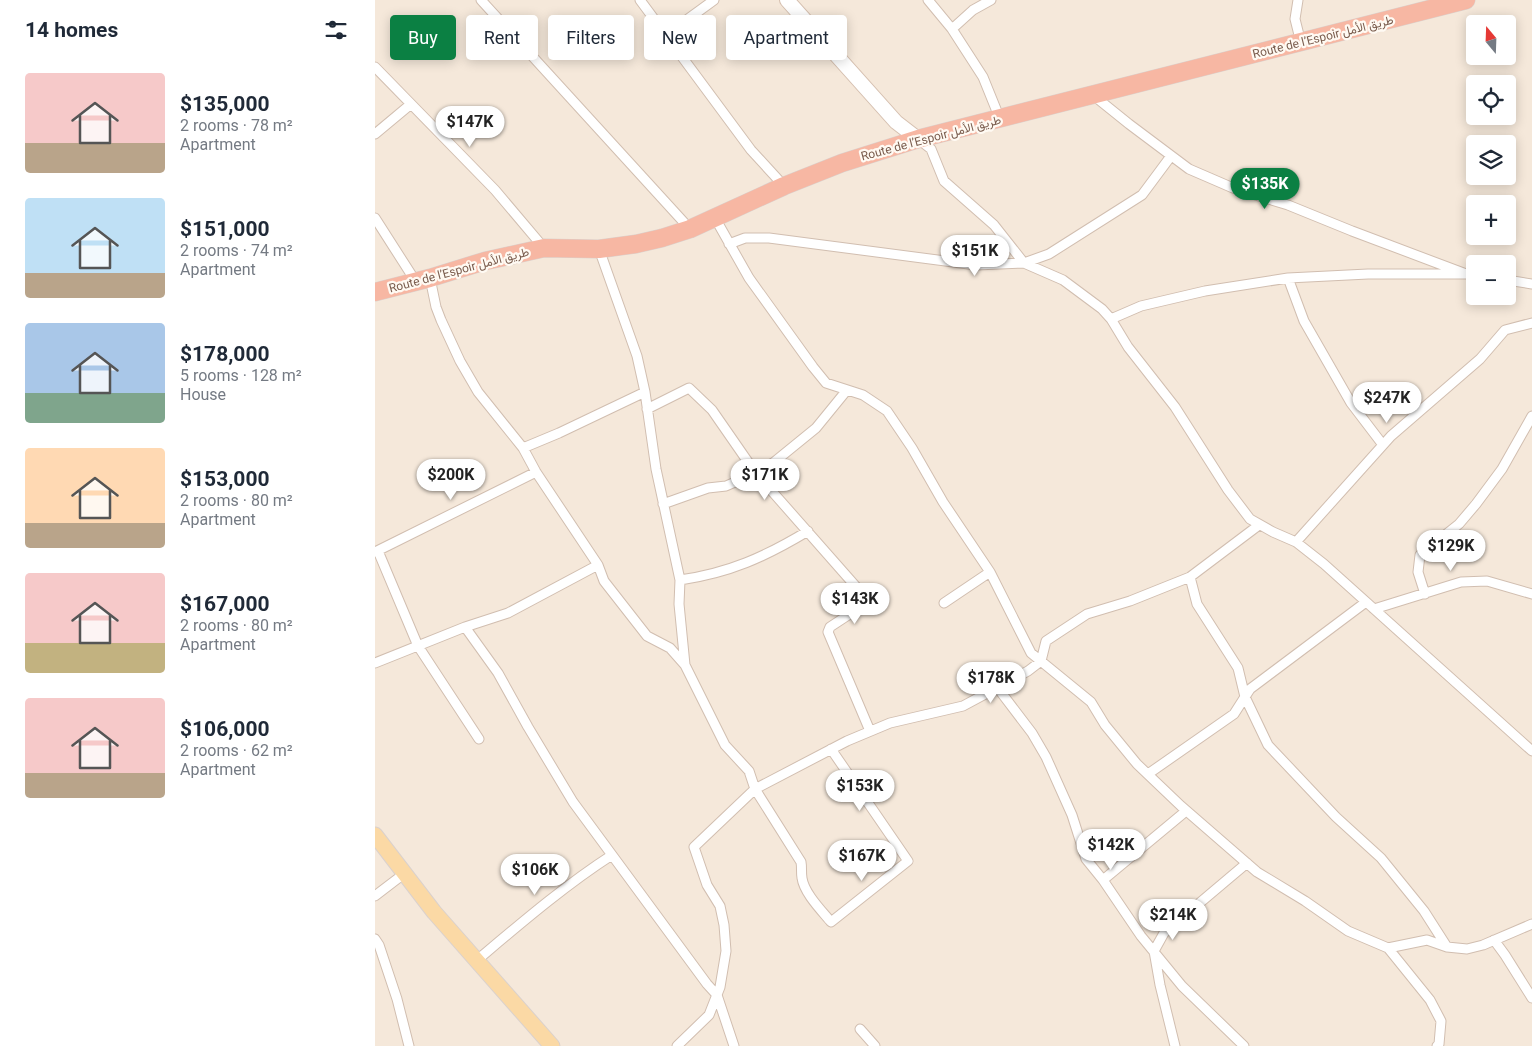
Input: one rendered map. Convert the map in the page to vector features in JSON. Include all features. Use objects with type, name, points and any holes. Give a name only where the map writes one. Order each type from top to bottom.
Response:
[{"type":"highway","name":"Route de l’Espoir طريق الأمل","points":[[375,292],[485,261],[544,248],[599,249],[636,244],[690,229],[784,186],[842,164],[918,139],[1466,0]]},
{"type":"main road","points":[[787,0],[896,122],[918,139]]},
{"type":"main road","points":[[375,835],[434,912],[552,1046]]},
{"type":"street","points":[[481,0],[690,229]]},
{"type":"street","points":[[640,0],[651,15]]},
{"type":"street","points":[[693,15],[714,0]]},
{"type":"street","points":[[928,0],[952,29],[983,77],[1000,119]]},
{"type":"street","points":[[952,29],[973,10],[991,0]]},
{"type":"street","points":[[1297,0],[1295,19],[1301,43]]},
{"type":"street","points":[[684,60],[751,150],[784,186]]},
{"type":"street","points":[[375,68],[495,190],[544,248]]},
{"type":"street","points":[[1093,94],[1189,169],[1233,188],[1289,205],[1353,232],[1466,273]]},
{"type":"street","points":[[375,134],[411,104]]},
{"type":"street","points":[[918,139],[931,149],[944,181],[994,225],[1024,263],[1063,280],[1102,309],[1111,319],[1128,347],[1175,407],[1228,490],[1250,519],[1296,542],[1324,564],[1532,751]]},
{"type":"street","points":[[729,244],[745,238],[769,238],[976,265],[1024,263],[1049,254],[1142,195],[1171,156]]},
{"type":"street","points":[[375,218],[423,280],[460,361],[478,392],[523,448],[536,472],[598,565],[604,581],[647,636],[670,648],[685,665],[725,745],[749,771],[755,789],[801,862],[802,879],[809,894],[831,922],[908,861],[831,749]]},
{"type":"street","points":[[715,218],[749,278],[813,367],[826,382],[863,395],[887,411],[912,448],[943,502],[990,572],[1031,653],[1091,702],[1105,725],[1137,764],[1186,811],[1257,872],[1305,900],[1348,931],[1388,948],[1429,1000],[1441,1022],[1439,1044],[1437,1046]]},
{"type":"street","points":[[599,249],[637,356],[645,392],[656,469],[679,580],[679,604],[685,665]]},
{"type":"street","points":[[1111,319],[1141,306],[1205,291],[1288,278],[1368,274],[1466,275]]},
{"type":"street","points":[[1288,278],[1304,321],[1351,403],[1383,445]]},
{"type":"street","points":[[1516,281],[1532,284]]},
{"type":"street","points":[[1296,542],[1391,436],[1480,359],[1505,330],[1532,323]]},
{"type":"street","points":[[647,409],[689,388],[712,410],[755,472],[866,598],[865,604],[830,627],[828,632],[870,731]]},
{"type":"street","points":[[663,504],[708,488],[726,486],[773,463],[816,428],[847,390]]},
{"type":"street","points":[[523,448],[567,430],[645,392]]},
{"type":"street","points":[[1425,594],[1418,572],[1420,555],[1459,524],[1476,504],[1502,469],[1532,416]]},
{"type":"street","points":[[479,739],[418,646],[377,551],[536,472]]},
{"type":"street","points":[[677,1046],[709,1015],[720,987],[726,951],[720,906],[707,885],[694,847],[755,789],[847,740],[890,723],[963,706],[1028,671],[1041,661],[1046,641],[1087,614],[1190,577],[1259,525]]},
{"type":"street","points":[[679,580],[707,576],[747,564],[784,546],[808,531]]},
{"type":"street","points":[[375,663],[508,613],[598,565]]},
{"type":"street","points":[[944,603],[990,572]]},
{"type":"street","points":[[1190,577],[1197,604],[1238,668],[1245,697],[1267,745],[1336,816],[1381,858],[1424,911],[1447,947]]},
{"type":"street","points":[[1148,774],[1234,714],[1250,689],[1370,606],[1425,594],[1461,582],[1487,581],[1532,594]]},
{"type":"street","points":[[465,628],[498,673],[573,802],[702,978],[717,995],[734,1046]]},
{"type":"street","points":[[997,688],[1032,733],[1046,757],[1072,815],[1086,859],[1103,880],[1120,907],[1182,986],[1244,1046]]},
{"type":"street","points":[[1103,880],[1186,811]]},
{"type":"street","points":[[476,960],[554,896],[612,855]]},
{"type":"street","points":[[1175,1046],[1159,984],[1154,951],[1164,933],[1247,863]]},
{"type":"street","points":[[375,896],[405,873]]},
{"type":"street","points":[[1388,948],[1427,940],[1447,947],[1467,949],[1532,924]]},
{"type":"street","points":[[375,939],[379,945],[397,999],[409,1046]]},
{"type":"street","points":[[1494,940],[1532,998]]},
{"type":"street","points":[[860,1029],[875,1046]]},
{"type":"shaded area","points":[[375,0],[1532,0],[1532,1046],[375,1046]]}]
